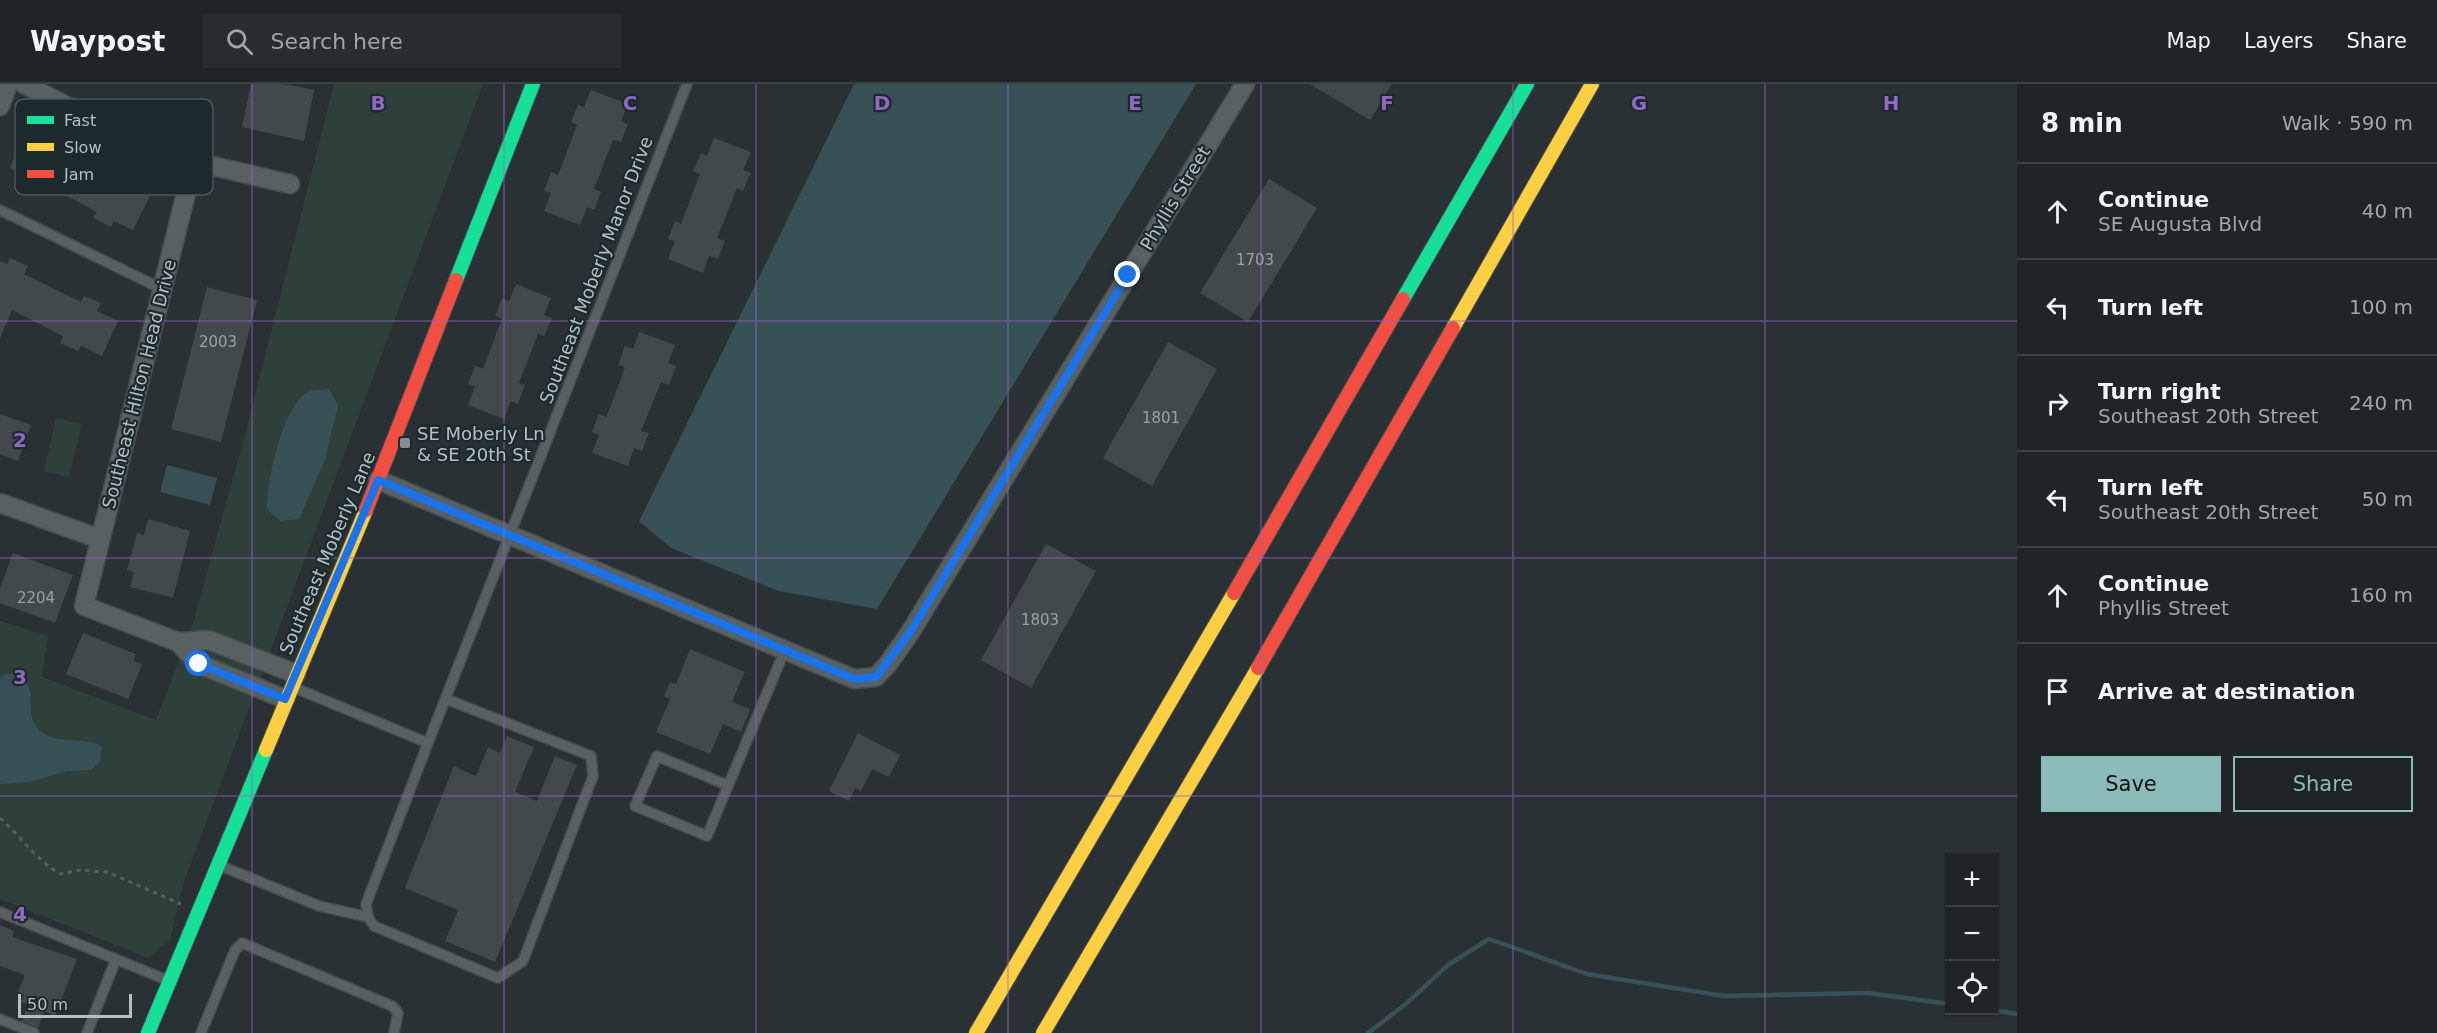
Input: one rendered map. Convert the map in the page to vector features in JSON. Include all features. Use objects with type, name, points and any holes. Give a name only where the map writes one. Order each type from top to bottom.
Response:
[{"type":"main road","name":"Southeast Moberly Lane","points":[[148,1033],[290,686],[378,480],[533,84]]},
{"type":"main road","points":[[976,1033],[1123,786],[1527,84]]},
{"type":"main road","points":[[1043,1033],[1301,593],[1592,84]]},
{"type":"main road","points":[[1558,142],[1601,84]]},
{"type":"street","points":[[0,106],[8,84]]},
{"type":"street","points":[[24,84],[53,99]]},
{"type":"street","name":"Phyllis Street","points":[[785,650],[854,679],[876,677],[894,656],[1245,84]]},
{"type":"street","points":[[213,166],[290,184]]},
{"type":"street","name":"Southeast Hilton Head Drive","points":[[178,642],[84,606],[186,195]]},
{"type":"street","points":[[378,480],[785,650]]},
{"type":"street","points":[[0,503],[100,539]]},
{"type":"street","points":[[178,642],[209,640],[290,686]]},
{"type":"street","points":[[178,642],[199,664],[290,686]]},
{"type":"lane","name":"Southeast Moberly Manor Drive","points":[[368,917],[366,903],[687,84]]},
{"type":"lane","points":[[0,210],[162,289]]},
{"type":"lane","points":[[727,785],[657,756],[635,806],[707,836],[785,650]]},
{"type":"lane","points":[[290,686],[428,743]]},
{"type":"lane","points":[[217,865],[319,906],[368,917],[374,927],[498,978],[523,961],[593,776],[591,756],[446,699]]},
{"type":"lane","points":[[0,912],[170,982]]},
{"type":"lane","points":[[201,1033],[235,950],[242,943],[392,1006],[398,1013],[394,1033]]},
{"type":"lane","points":[[87,1033],[116,959]]},
{"type":"lane","points":[[0,1019],[34,1033]]},
{"type":"path","points":[[0,818],[23,839],[46,866],[60,874],[80,870],[107,872],[186,906]]},
{"type":"green space","points":[[334,84],[483,84],[183,884],[170,940],[148,958],[0,899],[0,621],[48,636],[42,677],[156,720],[193,623],[246,431]]},
{"type":"green space","points":[[56,418],[82,424],[69,477],[44,471]]},
{"type":"water","points":[[854,84],[1196,84],[877,609],[779,591],[671,548],[639,521]]},
{"type":"water","points":[[329,389],[338,405],[325,460],[299,519],[281,521],[267,510],[273,463],[284,427],[300,398],[310,391]]},
{"type":"water","points":[[167,465],[217,478],[210,505],[160,492]]},
{"type":"water","points":[[22,673],[30,690],[32,719],[40,731],[56,739],[84,741],[102,746],[100,762],[91,770],[68,771],[29,782],[0,784],[0,678],[5,674]]},
{"type":"building","points":[[251,84],[284,84],[314,90],[304,141],[242,127]]},
{"type":"building","points":[[1310,84],[1392,84],[1370,120]]},
{"type":"building","points":[[591,90],[628,104],[621,121],[628,124],[621,142],[613,140],[594,189],[601,192],[594,210],[587,207],[580,225],[544,211],[551,193],[544,191],[551,172],[558,175],[577,125],[571,122],[578,105],[584,107]]},
{"type":"building","points":[[714,138],[751,152],[743,170],[751,173],[743,191],[737,188],[717,238],[725,241],[718,259],[709,256],[703,273],[668,259],[675,241],[668,239],[675,221],[681,224],[700,174],[693,171],[701,153],[707,156]]},
{"type":"building","points":[[15,157],[15,170],[10,168]]},
{"type":"building","points":[[1269,179],[1317,208],[1248,322],[1200,293]]},
{"type":"building","points":[[64,195],[150,196],[133,230],[114,221],[111,227],[93,218],[97,212]]},
{"type":"building","points":[[10,258],[28,266],[24,274],[81,302],[84,296],[101,303],[97,311],[118,321],[102,356],[81,346],[78,351],[60,343],[63,336],[12,310],[0,338],[0,261],[7,264]]},
{"type":"building","points":[[516,284],[551,298],[544,315],[552,318],[544,336],[538,334],[519,383],[525,385],[518,404],[511,401],[504,419],[468,405],[475,386],[468,384],[475,366],[483,369],[502,319],[495,316],[502,298],[509,301]]},
{"type":"building","points":[[207,287],[257,300],[221,442],[171,429]]},
{"type":"building","points":[[639,332],[675,345],[668,363],[676,366],[669,385],[661,382],[641,431],[649,433],[642,451],[634,448],[628,466],[592,453],[599,435],[592,432],[599,414],[606,417],[613,400],[625,367],[618,365],[625,346],[633,349]]},
{"type":"building","points":[[1168,342],[1217,369],[1152,486],[1103,458]]},
{"type":"building","points":[[0,414],[31,425],[18,461],[0,454]]},
{"type":"building","points":[[148,519],[190,531],[173,598],[130,587],[134,572],[127,570],[137,533],[144,535]]},
{"type":"building","points":[[1046,544],[1096,571],[1031,688],[981,660]]},
{"type":"building","points":[[13,553],[73,575],[55,623],[0,603],[0,588]]},
{"type":"building","points":[[83,633],[136,654],[134,661],[142,664],[128,699],[66,674]]},
{"type":"building","points":[[690,649],[745,672],[732,702],[750,709],[741,732],[723,724],[710,754],[656,732],[670,699],[664,696],[670,682],[676,684]]},
{"type":"building","points":[[858,733],[900,755],[889,777],[872,769],[861,791],[855,788],[849,801],[829,791]]},
{"type":"building","points":[[507,736],[534,747],[515,792],[537,801],[555,756],[577,765],[495,962],[445,941],[458,910],[405,888],[454,766],[476,776],[488,747],[500,753]]},
{"type":"building","points":[[0,925],[14,931],[12,937],[77,959],[55,1016],[44,1011],[38,1028],[22,1021],[28,1005],[21,1002],[24,994],[18,992],[25,975],[0,966]]},
{"type":"waterway","points":[[1368,1033],[1407,1003],[1448,965],[1489,939],[1587,974],[1724,996],[1868,993],[1945,1003]]},
{"type":"waterway","points":[[1999,1011],[2017,1014]]},
{"type":"traffic: fast","points":[[456,280],[533,84]]},
{"type":"traffic: fast","points":[[1403,299],[1527,84]]},
{"type":"traffic: fast","points":[[148,1033],[266,750]]},
{"type":"traffic: slow","points":[[1453,328],[1592,84]]},
{"type":"traffic: slow","points":[[266,750],[366,510]]},
{"type":"traffic: slow","points":[[976,1033],[1234,593]]},
{"type":"traffic: slow","points":[[1043,1033],[1258,668]]},
{"type":"traffic: jam","points":[[366,510],[456,280]]},
{"type":"traffic: jam","points":[[1234,593],[1403,299]]},
{"type":"traffic: jam","points":[[1258,668],[1453,328]]},
{"type":"place","name":"SE Moberly Ln & SE 20th St","points":[[405,443]]},
{"type":"route","points":[[199,664],[285,699],[378,480],[854,679],[876,677],[911,631],[1128,275]]}]
